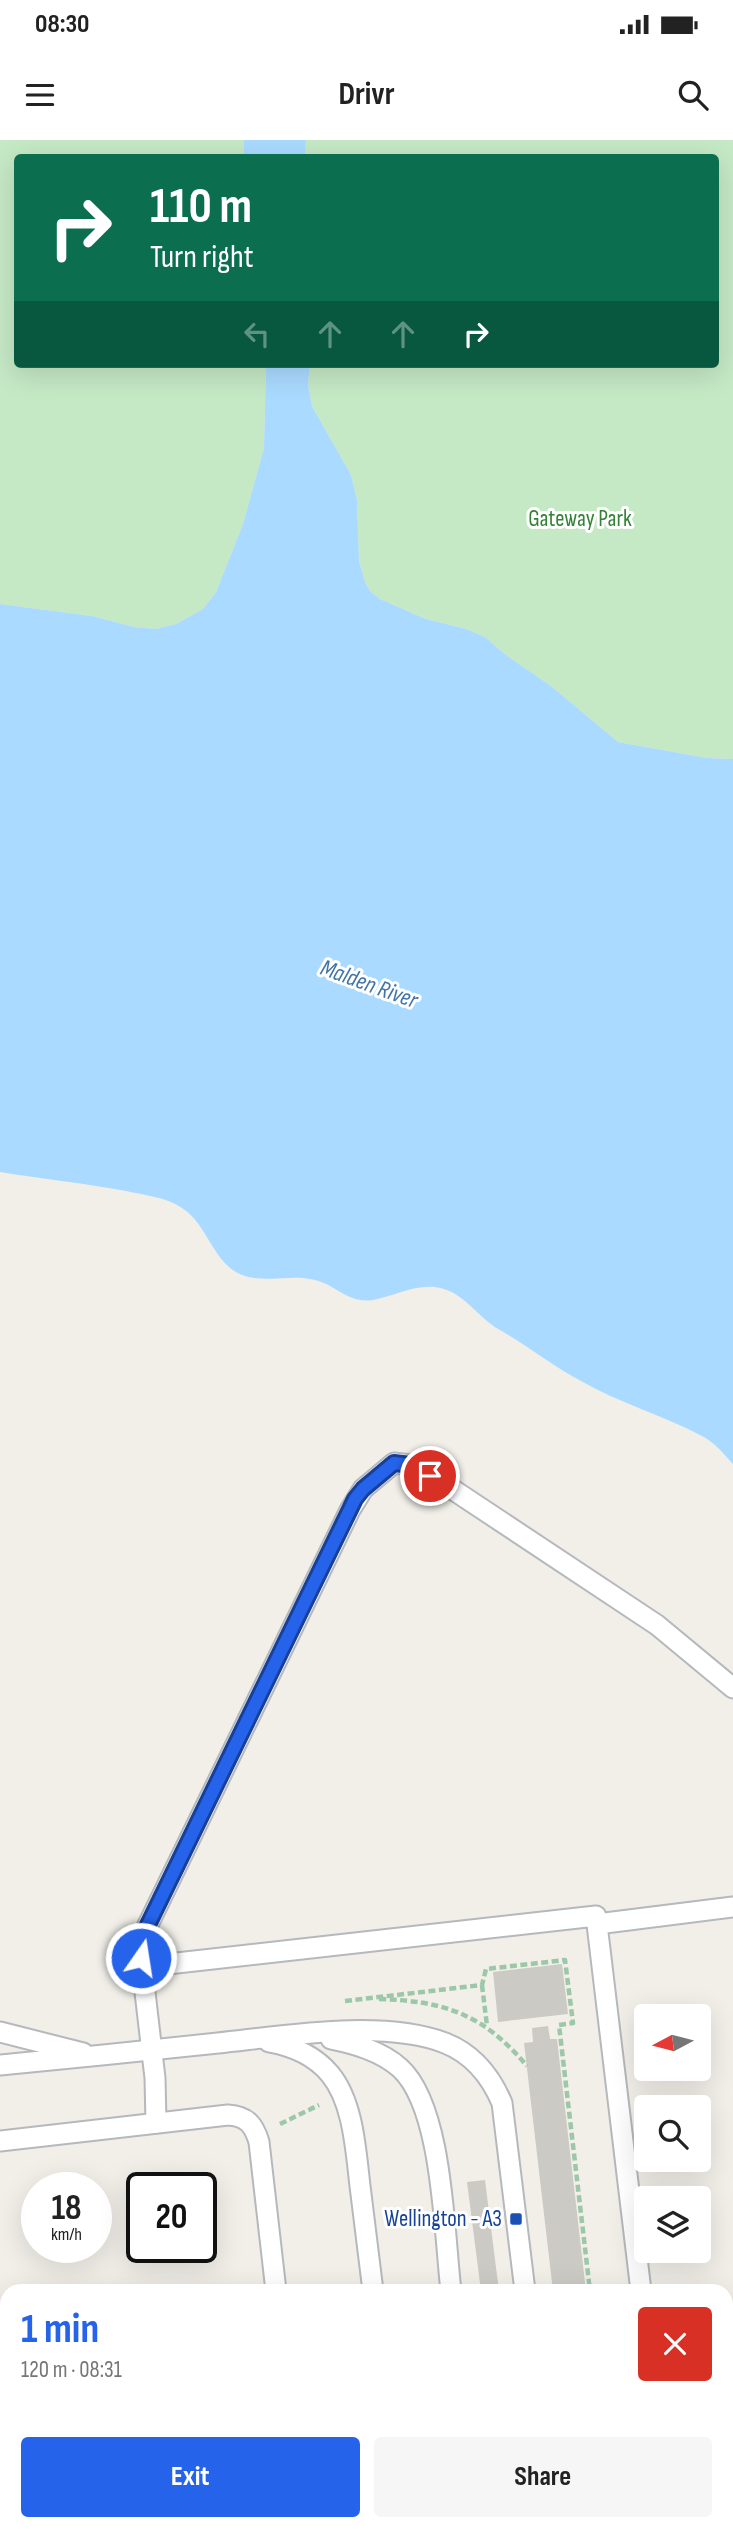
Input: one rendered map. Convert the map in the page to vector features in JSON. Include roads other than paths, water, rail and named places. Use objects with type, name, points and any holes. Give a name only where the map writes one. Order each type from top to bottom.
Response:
[{"type":"lane","points":[[156,2123],[156,2078],[141,1967],[145,1931],[350,1510],[363,1489],[394,1463],[411,1465],[449,1487],[657,1625],[733,1688]]},
{"type":"lane","points":[[597,1924],[733,1907]]},
{"type":"lane","points":[[141,1967],[596,1916],[640,2284]]},
{"type":"lane","points":[[0,2032],[98,2056]]},
{"type":"lane","points":[[0,2065],[302,2035],[372,2032],[411,2035],[446,2043],[466,2054],[482,2070],[491,2081],[502,2104],[524,2284]]},
{"type":"lane","points":[[302,2035],[347,2043],[379,2054],[402,2070],[418,2092],[427,2112],[433,2137],[450,2284]]},
{"type":"lane","points":[[252,2039],[280,2044],[309,2057],[331,2076],[339,2088],[353,2134],[372,2284]]},
{"type":"lane","points":[[0,2141],[236,2115],[249,2121],[257,2134],[275,2284]]},
{"type":"water","points":[[244,140],[306,140],[305,154],[244,154]]},
{"type":"water","name":"Malden River","points":[[266,368],[310,368],[308,384],[312,406],[351,475],[357,500],[359,561],[370,591],[380,599],[426,619],[466,629],[485,637],[551,686],[618,742],[707,758],[733,759],[733,1464],[702,1436],[610,1396],[571,1375],[492,1325],[462,1299],[445,1289],[419,1288],[364,1300],[350,1297],[315,1280],[245,1276],[228,1266],[190,1214],[169,1201],[110,1188],[0,1172],[0,604],[92,616],[134,627],[156,629],[176,624],[203,609],[216,592],[243,524],[264,448]]},
{"type":"place","name":"Wellington - A3","points":[[516,2219]]},
{"type":"park label","name":"Gateway Park","points":[[580,519]]}]
